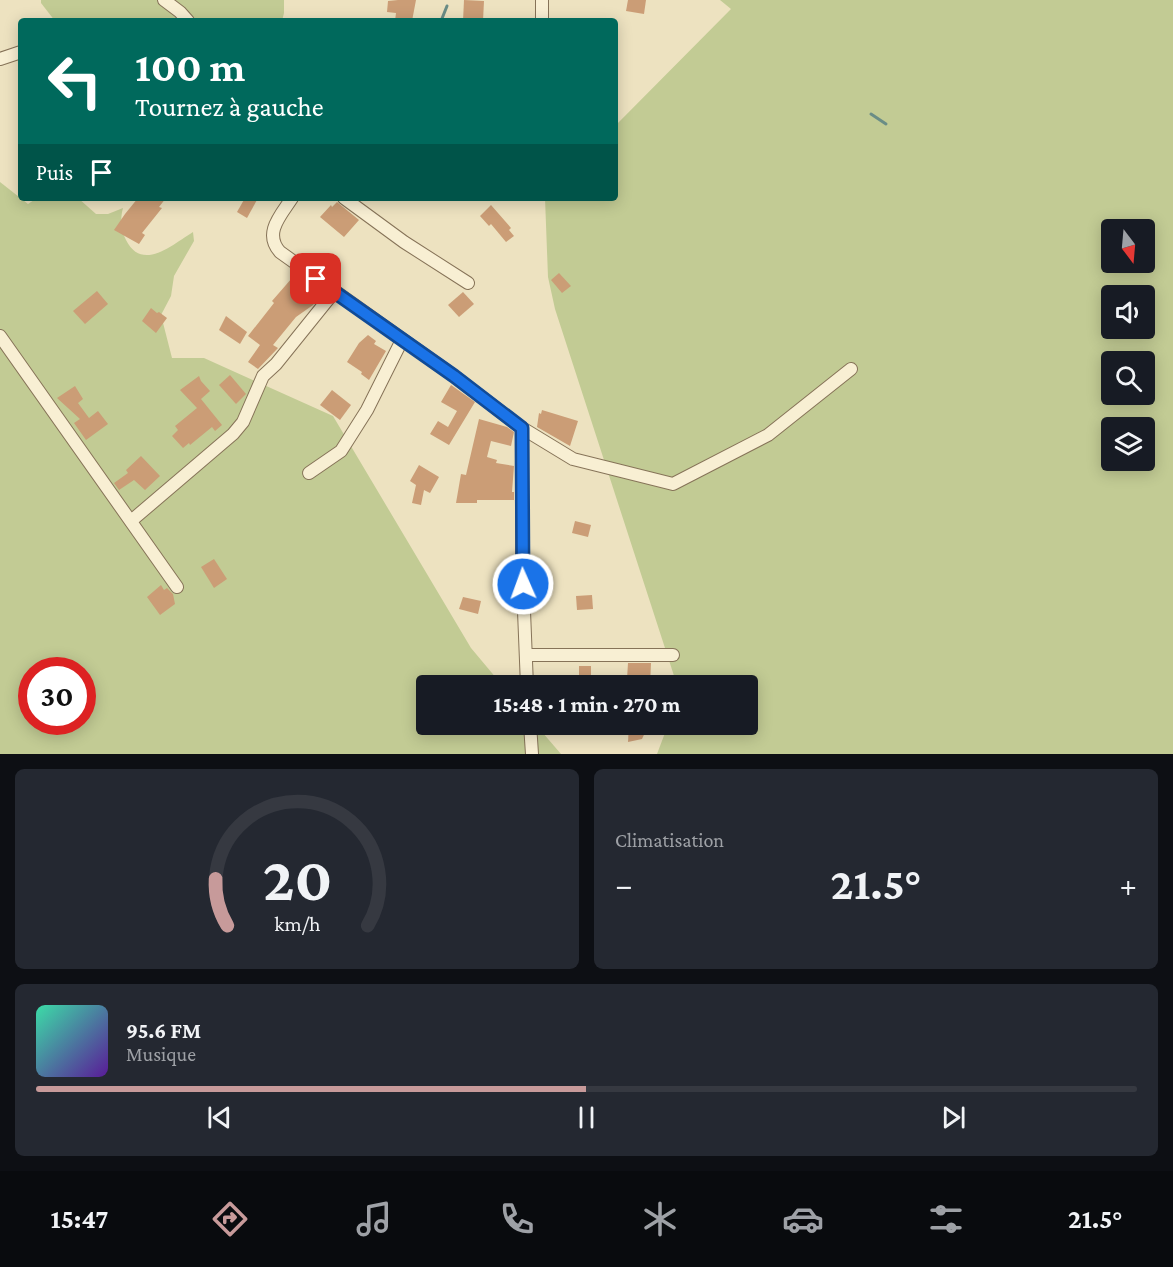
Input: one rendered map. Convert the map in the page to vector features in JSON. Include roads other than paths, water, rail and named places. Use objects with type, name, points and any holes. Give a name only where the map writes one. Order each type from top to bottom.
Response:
[{"type":"street","points":[[164,0],[185,18]]},
{"type":"street","points":[[542,0],[542,18]]},
{"type":"street","points":[[0,59],[18,53]]},
{"type":"street","points":[[290,201],[274,225],[272,233],[275,247],[522,428],[573,459],[673,484],[768,435],[851,369]]},
{"type":"street","points":[[348,201],[404,242],[468,283]]},
{"type":"street","points":[[131,521],[233,434],[243,422],[263,376],[276,364],[334,292]]},
{"type":"street","points":[[0,336],[177,587]]},
{"type":"street","points":[[309,473],[341,451],[367,410],[402,340]]},
{"type":"street","points":[[522,428],[522,561],[527,675]]},
{"type":"street","points":[[526,655],[673,655]]},
{"type":"street","points":[[531,735],[532,754]]},
{"type":"waterway","points":[[442,18],[447,6]]},
{"type":"waterway","points":[[871,114],[886,124]]}]
